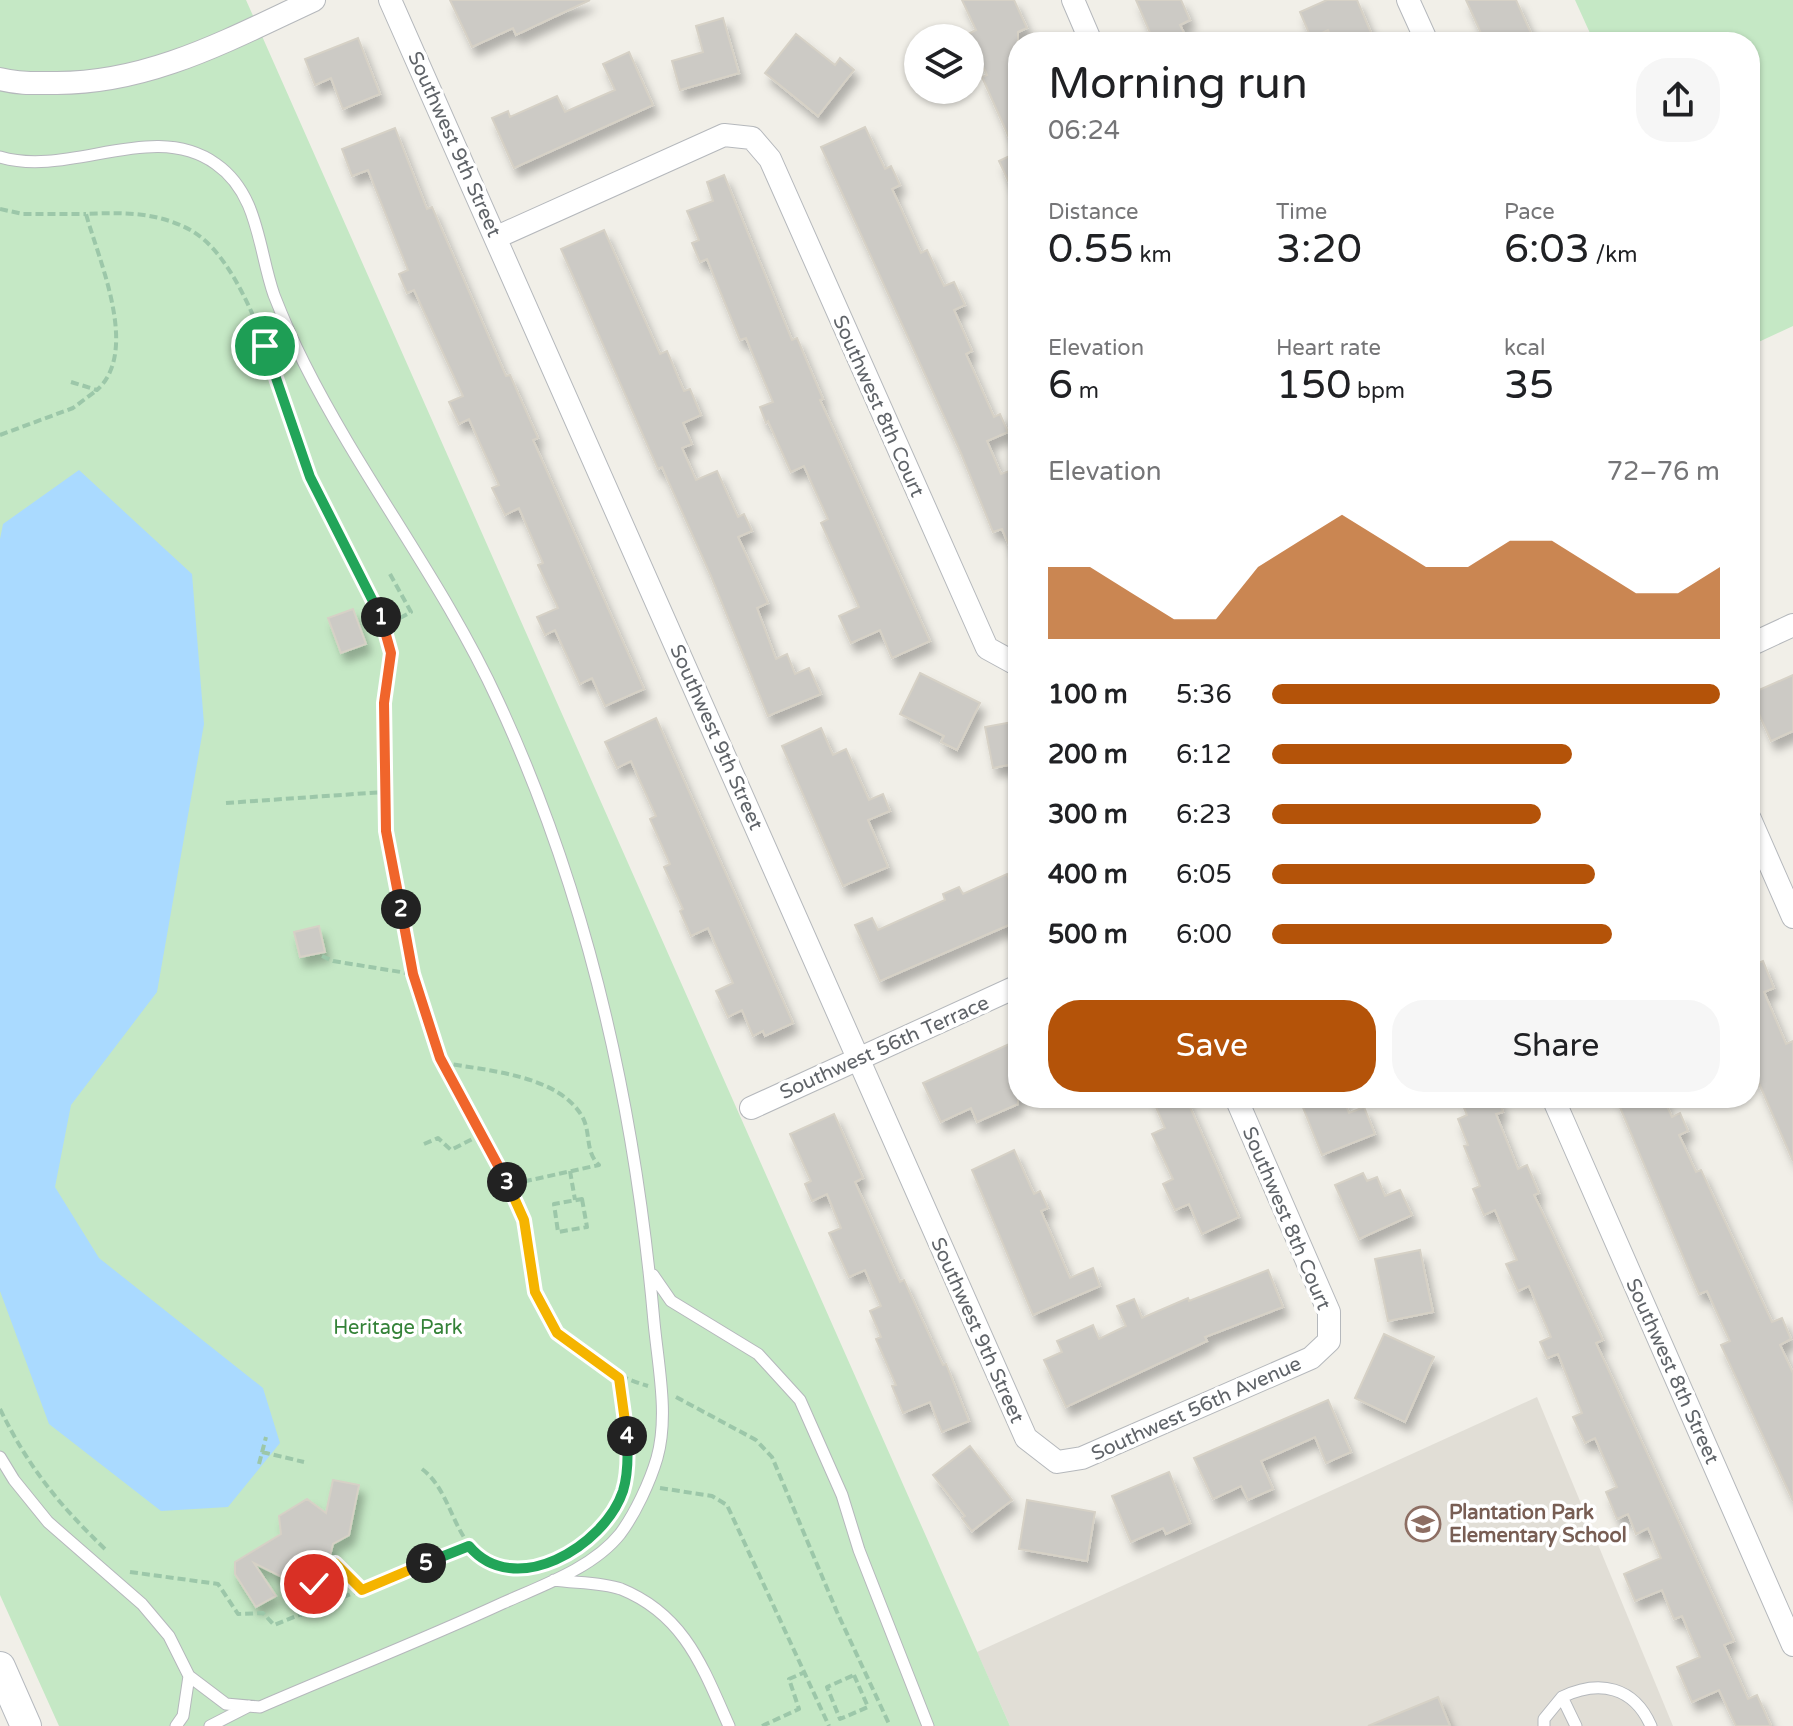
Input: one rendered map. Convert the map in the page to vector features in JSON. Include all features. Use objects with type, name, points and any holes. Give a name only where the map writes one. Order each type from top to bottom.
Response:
[{"type":"main road","points":[[0,1667],[26,1726]]},
{"type":"street","points":[[0,79],[13,83],[77,83],[142,74],[195,55],[314,0]]},
{"type":"street","name":"Southwest 9th Street","points":[[390,0],[1026,1438],[1057,1462]]},
{"type":"street","points":[[1073,0],[1087,32]]},
{"type":"street","points":[[1408,0],[1422,32]]},
{"type":"street","name":"Southwest 8th Court","points":[[497,237],[724,135],[752,138],[770,159],[987,648],[1008,660]]},
{"type":"street","points":[[1760,640],[1793,625]]},
{"type":"street","points":[[1760,842],[1793,917]]},
{"type":"street","name":"Southwest 56th Terrace","points":[[751,1108],[1008,991]]},
{"type":"street","name":"Southwest 8th Court","points":[[1240,1108],[1329,1312],[1329,1341]]},
{"type":"street","name":"Southwest 8th Street","points":[[1558,1108],[1788,1620],[1793,1645]]},
{"type":"street","name":"Southwest 56th Avenue","points":[[1057,1462],[1082,1458],[1311,1358],[1329,1341]]},
{"type":"lane","points":[[0,157],[73,159],[173,146],[211,160],[240,185],[249,204],[274,293],[305,364],[497,697],[556,843],[606,1002],[648,1259],[662,1409],[658,1455],[619,1535],[588,1561],[553,1580],[260,1707],[226,1704],[189,1676],[169,1636],[142,1604],[48,1522],[14,1480],[0,1457]]},
{"type":"lane","points":[[648,1259],[654,1279],[671,1301],[758,1354],[800,1400],[842,1495],[859,1550],[928,1726]]},
{"type":"lane","points":[[553,1580],[620,1588],[663,1613],[693,1647],[729,1726]]},
{"type":"lane","points":[[176,1726],[183,1716],[189,1676]]},
{"type":"lane","points":[[1544,1726],[1544,1719],[1562,1697],[1582,1687],[1615,1689],[1642,1705],[1651,1726]]},
{"type":"lane","points":[[1562,1697],[1576,1726]]},
{"type":"lane","points":[[210,1726],[249,1706]]},
{"type":"path","points":[[0,209],[23,214],[131,212],[162,219],[195,233],[214,251],[249,307],[310,477],[385,626],[391,653],[384,703],[386,831],[413,974],[445,1063],[524,1220],[535,1292],[557,1333],[619,1378],[650,1386]]},
{"type":"path","points":[[0,435],[73,408],[97,390],[108,377],[118,348],[112,306],[86,214]]},
{"type":"path","points":[[71,382],[97,390]]},
{"type":"path","points":[[385,626],[411,612],[390,574]]},
{"type":"path","points":[[226,803],[384,792]]},
{"type":"path","points":[[322,956],[333,961],[413,974]]},
{"type":"path","points":[[445,1063],[509,1075],[559,1092],[583,1118],[591,1158],[599,1165],[508,1185]]},
{"type":"path","points":[[424,1144],[438,1138],[451,1150],[482,1134]]},
{"type":"path","points":[[570,1171],[575,1200]]},
{"type":"path","points":[[582,1199],[587,1227],[558,1232],[554,1204],[575,1200],[582,1199]]},
{"type":"path","points":[[422,1469],[435,1479],[476,1555],[498,1564],[534,1569],[566,1557],[594,1533],[612,1512],[623,1490],[628,1447],[619,1378]]},
{"type":"path","points":[[667,1392],[756,1440],[772,1457],[890,1726]]},
{"type":"path","points":[[0,1409],[23,1457],[70,1514],[109,1552]]},
{"type":"path","points":[[259,1464],[266,1437]]},
{"type":"path","points":[[262,1452],[304,1462]]},
{"type":"path","points":[[658,1487],[712,1496],[727,1505],[829,1726]]},
{"type":"path","points":[[128,1571],[218,1584],[238,1614],[263,1613],[274,1625],[469,1546]]},
{"type":"path","points":[[300,1616],[324,1567],[335,1563],[362,1590]]},
{"type":"path","points":[[762,1726],[799,1709],[789,1679],[803,1673]]},
{"type":"path","points":[[854,1675],[858,1684],[868,1707],[840,1719],[827,1687],[854,1675]]},
{"type":"path","points":[[858,1684],[868,1679]]},
{"type":"shaded area","name":"Plantation Park Elementary School","points":[[1537,1397],[1673,1726],[1010,1726],[977,1652]]},
{"type":"green space","name":"Heritage Park","points":[[0,0],[246,0],[1010,1726],[59,1726],[0,1595]]},
{"type":"green space","points":[[1575,0],[1793,0],[1793,326],[1760,341],[1760,32],[1589,32]]},
{"type":"water","points":[[79,470],[192,574],[204,724],[157,992],[71,1105],[55,1187],[99,1258],[263,1388],[280,1443],[228,1507],[161,1511],[49,1424],[0,1291],[0,539],[3,524]]},
{"type":"building","points":[[450,0],[590,0],[516,35],[513,28],[472,47]]},
{"type":"building","points":[[962,0],[1014,0],[1027,28],[1008,32],[1008,135],[984,81],[987,75],[984,69],[984,24],[973,24]]},
{"type":"building","points":[[1136,0],[1181,0],[1190,20],[1180,25],[1184,32],[1150,32]]},
{"type":"building","points":[[1327,0],[1357,0],[1371,32],[1308,32],[1300,12]]},
{"type":"building","points":[[1466,0],[1516,0],[1530,32],[1480,32]]},
{"type":"building","points":[[723,18],[739,73],[680,90],[672,61],[703,52],[696,26]]},
{"type":"building","points":[[796,34],[835,65],[840,58],[854,70],[818,116],[765,73]]},
{"type":"building","points":[[358,38],[380,94],[343,109],[331,78],[315,85],[305,59]]},
{"type":"building","points":[[629,52],[653,105],[514,168],[492,118],[508,111],[510,117],[557,96],[565,112],[615,90],[603,64]]},
{"type":"building","points":[[865,127],[885,169],[891,166],[900,185],[892,189],[921,253],[927,250],[944,286],[954,282],[965,305],[954,310],[972,351],[966,354],[994,417],[1000,414],[1008,432],[987,441],[1001,474],[1008,471],[1008,543],[1002,529],[993,532],[961,453],[821,147]]},
{"type":"building","points":[[395,128],[427,209],[432,207],[506,376],[510,375],[538,438],[533,440],[644,689],[605,706],[592,678],[580,684],[555,630],[545,635],[537,617],[558,608],[538,565],[543,563],[519,508],[505,515],[492,488],[499,485],[469,419],[459,424],[449,402],[463,396],[414,290],[407,293],[399,274],[408,270],[368,170],[352,176],[342,149]]},
{"type":"building","points":[[1008,157],[1008,180],[999,161]]},
{"type":"building","points":[[724,175],[792,340],[797,338],[823,399],[820,400],[930,641],[892,658],[880,630],[851,643],[839,616],[859,607],[821,523],[828,519],[804,466],[791,472],[768,421],[766,423],[760,407],[773,402],[746,338],[740,340],[707,259],[700,262],[692,243],[699,240],[687,211],[713,201],[707,182]]},
{"type":"building","points":[[604,230],[660,354],[667,351],[684,391],[690,389],[701,415],[683,423],[692,444],[682,448],[696,480],[717,471],[738,517],[744,514],[752,531],[738,537],[768,603],[757,608],[776,659],[787,654],[795,674],[809,668],[821,694],[768,716],[711,576],[662,467],[658,469],[561,249]]},
{"type":"building","points":[[353,609],[366,644],[341,653],[328,618]]},
{"type":"building","points":[[920,673],[980,703],[957,750],[941,742],[944,736],[900,714]]},
{"type":"building","points":[[1793,675],[1793,731],[1771,741],[1760,716],[1760,690]]},
{"type":"building","points":[[656,718],[793,1023],[765,1036],[763,1031],[753,1036],[742,1010],[728,1017],[716,991],[733,983],[708,928],[691,936],[664,867],[670,864],[650,819],[656,816],[631,761],[617,768],[605,742]]},
{"type":"building","points":[[1008,723],[1008,765],[993,768],[985,727]]},
{"type":"building","points":[[821,728],[833,755],[846,749],[869,800],[883,794],[890,811],[868,820],[888,867],[843,886],[782,746]]},
{"type":"building","points":[[1007,874],[1008,925],[880,981],[855,925],[872,918],[878,930],[945,900],[943,894],[959,887],[963,894]]},
{"type":"building","points":[[319,926],[325,952],[300,957],[294,932]]},
{"type":"building","points":[[1763,961],[1774,988],[1764,992],[1786,1044],[1793,1041],[1793,1161],[1760,1086],[1760,962]]},
{"type":"building","points":[[1008,1045],[1009,1108],[977,1122],[971,1108],[941,1122],[923,1083]]},
{"type":"building","points":[[1156,1108],[1190,1108],[1239,1217],[1202,1234],[1189,1204],[1175,1210],[1163,1184],[1173,1179],[1152,1134],[1165,1128]]},
{"type":"building","points":[[1303,1108],[1347,1108],[1349,1113],[1364,1108],[1375,1134],[1322,1155]]},
{"type":"building","points":[[1464,1108],[1502,1108],[1503,1112],[1496,1114],[1518,1169],[1527,1165],[1539,1193],[1534,1195],[1603,1340],[1596,1343],[1734,1641],[1724,1645],[1748,1699],[1757,1695],[1771,1726],[1736,1726],[1719,1690],[1692,1702],[1677,1667],[1700,1657],[1682,1616],[1674,1619],[1662,1590],[1635,1601],[1624,1574],[1661,1558],[1648,1528],[1636,1534],[1628,1514],[1617,1519],[1606,1492],[1617,1487],[1595,1438],[1585,1443],[1573,1417],[1582,1413],[1558,1354],[1547,1358],[1540,1342],[1551,1337],[1529,1286],[1518,1291],[1506,1264],[1517,1260],[1495,1210],[1484,1215],[1473,1189],[1480,1186],[1464,1146],[1468,1145],[1458,1119],[1467,1115]]},
{"type":"building","points":[[1620,1108],[1668,1108],[1672,1117],[1680,1113],[1688,1131],[1679,1135],[1696,1172],[1701,1170],[1772,1322],[1782,1318],[1791,1339],[1780,1345],[1793,1373],[1793,1501],[1721,1345],[1730,1341],[1707,1291],[1699,1294]]},
{"type":"building","points":[[834,1114],[863,1178],[855,1182],[900,1282],[904,1280],[943,1365],[946,1364],[969,1421],[942,1432],[930,1402],[903,1413],[892,1386],[896,1385],[876,1339],[881,1337],[870,1311],[881,1306],[865,1270],[849,1277],[829,1233],[841,1228],[827,1194],[812,1201],[805,1184],[811,1181],[790,1134]]},
{"type":"building","points":[[1014,1150],[1034,1194],[1040,1191],[1048,1208],[1041,1211],[1070,1278],[1093,1268],[1100,1286],[1033,1315],[972,1170]]},
{"type":"building","points":[[1363,1173],[1367,1181],[1377,1177],[1385,1196],[1400,1190],[1412,1215],[1359,1239],[1335,1185]]},
{"type":"building","points":[[1420,1250],[1433,1312],[1388,1321],[1375,1259]]},
{"type":"building","points":[[1268,1270],[1283,1307],[1205,1337],[1207,1341],[1066,1407],[1044,1360],[1062,1352],[1057,1341],[1093,1325],[1099,1339],[1126,1326],[1117,1306],[1134,1299],[1142,1318]]},
{"type":"building","points":[[1384,1334],[1434,1357],[1405,1422],[1355,1398]]},
{"type":"building","points":[[1328,1400],[1351,1452],[1326,1463],[1315,1437],[1261,1461],[1273,1489],[1248,1500],[1241,1486],[1213,1499],[1194,1458]]},
{"type":"building","points":[[970,1446],[1012,1500],[972,1531],[962,1518],[965,1516],[933,1475]]},
{"type":"building","points":[[1169,1472],[1190,1523],[1166,1534],[1163,1528],[1131,1542],[1112,1496]]},
{"type":"building","points":[[333,1480],[359,1485],[349,1535],[333,1544],[330,1556],[309,1569],[296,1584],[254,1563],[276,1596],[256,1607],[235,1574],[235,1562],[281,1534],[279,1516],[307,1499],[326,1513]]},
{"type":"building","points":[[1027,1500],[1095,1512],[1087,1561],[1019,1549]]},
{"type":"building","points":[[1438,1697],[1450,1726],[1368,1726]]},
{"type":"place","name":"Plantation Park Elementary School","points":[[1423,1524]]},
{"type":"route","points":[[265,346],[310,477],[372,594],[385,626],[391,653],[384,703],[386,831],[413,974],[440,1058],[501,1169],[524,1220],[535,1292],[557,1333],[619,1378],[628,1447],[623,1490],[612,1512],[594,1533],[566,1557],[534,1569],[498,1564],[476,1555],[469,1546],[362,1590],[335,1563],[324,1567],[314,1584]]}]
